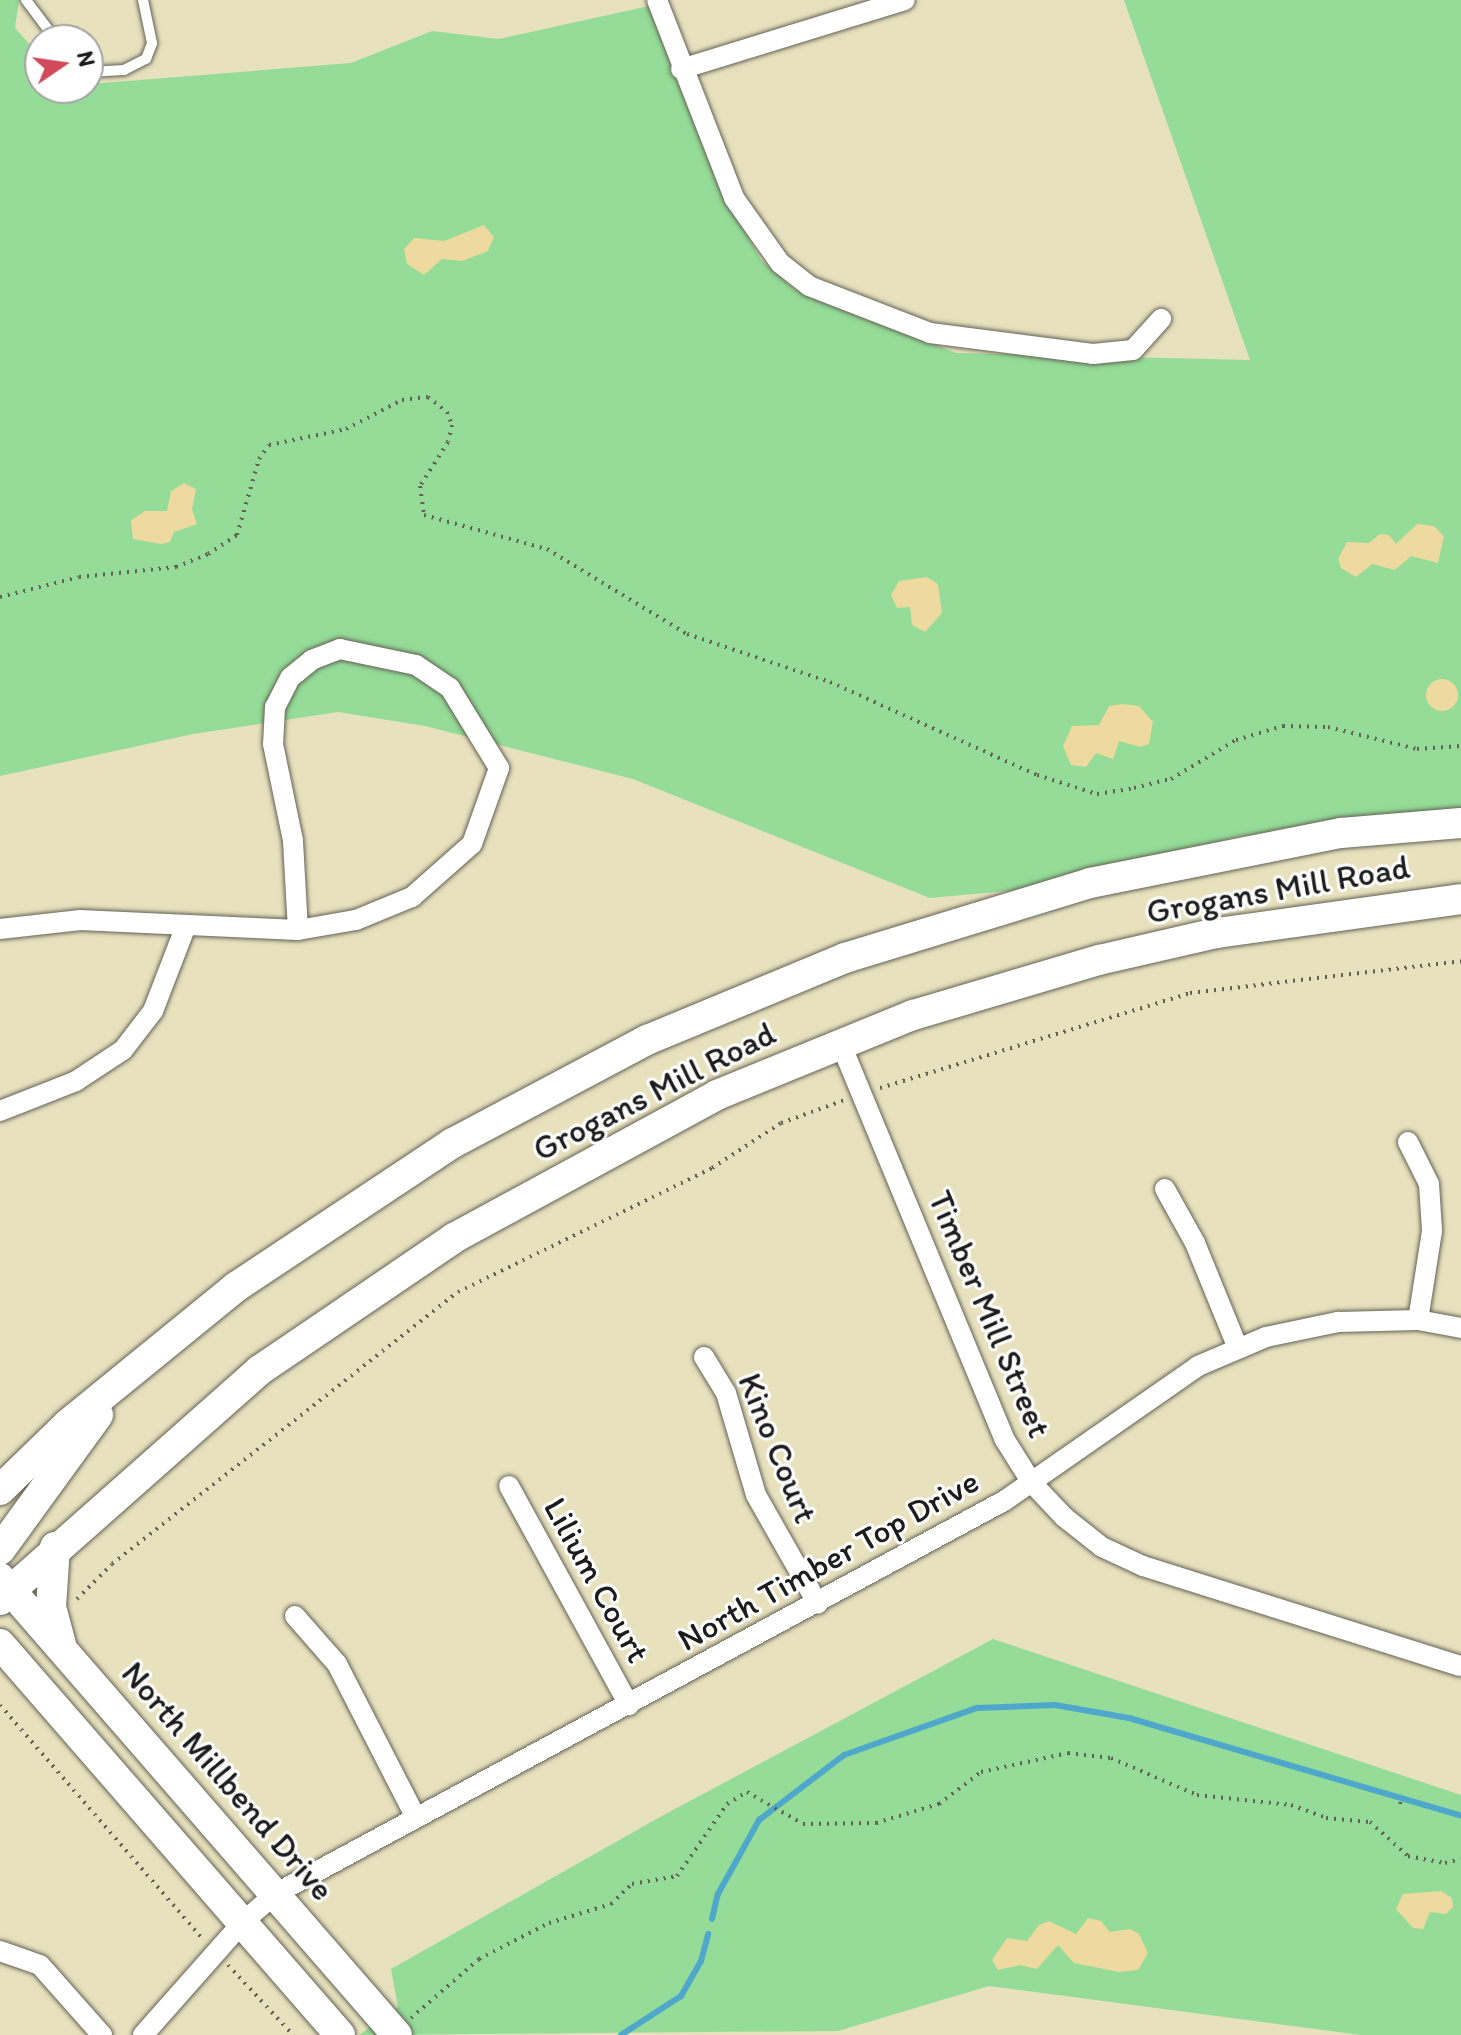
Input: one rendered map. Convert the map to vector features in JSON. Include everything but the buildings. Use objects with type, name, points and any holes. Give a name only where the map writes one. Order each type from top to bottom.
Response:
[{"type":"main road","name":"Grogans Mill Road","points":[[0,1490],[68,1424],[236,1287],[379,1188],[528,1100],[725,1005],[870,949],[1090,883],[1341,833],[1461,823]]},
{"type":"main road","name":"Grogans Mill Road","points":[[59,1546],[260,1370],[454,1238],[717,1095],[840,1042],[981,991],[1217,933],[1461,899]]},
{"type":"main road","points":[[0,1550],[131,1372]]},
{"type":"main road","points":[[0,1475],[68,1424]]},
{"type":"main road","points":[[2,1586],[59,1546]]},
{"type":"main road","points":[[59,1546],[51,1607],[63,1650]]},
{"type":"main road","name":"North Millbend Drive","points":[[2,1586],[63,1650],[397,2035]]},
{"type":"main road","points":[[6,1658],[340,2035]]},
{"type":"street","points":[[657,0],[681,69],[734,198],[780,263],[809,286],[930,333],[1093,354],[1133,350],[1161,319]]},
{"type":"street","points":[[681,69],[905,0]]},
{"type":"street","points":[[0,929],[80,920],[185,928],[298,930],[386,911],[412,897],[472,844],[499,768],[450,688],[416,665],[340,649],[312,660],[290,678],[275,707],[273,744],[293,841],[298,930]]},
{"type":"street","points":[[0,1111],[76,1081],[123,1050],[153,1011],[185,928]]},
{"type":"street","name":"Timber Mill Street","points":[[840,1042],[1005,1440],[1032,1483],[1102,1547],[1143,1566],[1461,1666]]},
{"type":"street","points":[[1408,1142],[1429,1184],[1432,1231],[1418,1320]]},
{"type":"street","points":[[1165,1189],[1195,1243],[1237,1346]]},
{"type":"street","name":"North Timber Top Drive","points":[[143,2035],[242,1923],[275,1894],[415,1816],[818,1604],[1032,1483],[1155,1392],[1237,1346],[1338,1322],[1418,1320],[1461,1328]]},
{"type":"street","name":"Kino Court","points":[[704,1357],[726,1393],[756,1495],[818,1604]]},
{"type":"street","name":"Lilium Court","points":[[509,1486],[629,1705]]},
{"type":"street","points":[[295,1616],[337,1664],[415,1816]]},
{"type":"street","points":[[0,1951],[40,1965],[102,2035]]},
{"type":"lane","points":[[26,0],[44,24]]},
{"type":"lane","points":[[104,71],[124,70],[146,59],[152,43],[143,0]]},
{"type":"path","points":[[0,597],[79,577],[176,567],[208,554],[237,535],[259,459],[269,445],[346,429],[402,400],[428,397],[447,412],[452,425],[448,442],[420,486],[424,515],[547,549],[687,634],[830,682],[1037,775],[1097,794],[1134,788],[1171,779],[1236,740],[1283,726],[1328,727],[1417,749],[1461,746]]},
{"type":"path","points":[[51,1607],[67,1610],[112,1564],[458,1292],[712,1168],[781,1123],[862,1094],[1190,993],[1461,961]]},
{"type":"path","points":[[0,1705],[181,1919],[293,2035]]},
{"type":"path","points":[[397,2035],[424,2002],[479,1959],[549,1923],[611,1904],[632,1884],[677,1876],[727,1804],[747,1792],[803,1824],[876,1823],[939,1804],[981,1772],[1068,1753],[1111,1758],[1197,1795],[1291,1805],[1326,1818],[1370,1822],[1408,1856],[1445,1863],[1461,1859]]},
{"type":"path","points":[[1400,1804],[1402,1796]]},
{"type":"green space","points":[[0,0],[19,0],[15,28],[24,38],[24,104],[104,104],[104,83],[351,63],[432,31],[499,39],[649,6],[722,191],[761,260],[794,289],[956,353],[1250,360],[1124,0],[1461,0],[1461,810],[1240,836],[1017,890],[930,898],[633,779],[425,726],[338,712],[193,734],[0,776]]},
{"type":"green space","points":[[993,1639],[1461,1795],[1461,2035],[1361,2035],[989,1986],[838,2031],[359,2035],[398,2007],[391,1969],[660,1817]]},
{"type":"sand","points":[[484,225],[494,237],[488,251],[462,261],[442,259],[424,275],[407,264],[404,249],[414,238],[444,241]]},
{"type":"sand","points":[[184,483],[196,489],[192,509],[197,524],[174,532],[170,542],[161,544],[133,539],[131,520],[145,511],[167,511],[171,491]]},
{"type":"sand","points":[[1417,524],[1434,526],[1444,536],[1438,563],[1411,556],[1395,570],[1372,564],[1356,577],[1341,568],[1338,559],[1347,542],[1369,543],[1380,534],[1389,535],[1396,544]]},
{"type":"sand","points":[[927,577],[938,584],[942,613],[925,632],[912,625],[910,607],[897,608],[891,595],[899,581]]},
{"type":"sand","points":[[1442,679],[1453,684],[1458,695],[1453,706],[1442,711],[1431,706],[1426,695],[1431,684]]},
{"type":"sand","points":[[1109,706],[1139,706],[1153,722],[1149,744],[1140,747],[1119,741],[1113,759],[1096,753],[1086,767],[1071,765],[1063,746],[1072,726],[1099,725]]},
{"type":"sand","points":[[1441,1891],[1452,1898],[1453,1907],[1446,1914],[1430,1912],[1423,1929],[1413,1928],[1396,1909],[1403,1894]]},
{"type":"sand","points":[[1088,1918],[1101,1921],[1110,1932],[1130,1929],[1139,1934],[1148,1953],[1138,1970],[1119,1972],[1074,1963],[1058,1945],[1037,1969],[1020,1965],[998,1970],[992,1960],[1007,1938],[1027,1941],[1039,1925],[1049,1921],[1076,1934]]},
{"type":"waterway","points":[[712,1919],[718,1894],[759,1820],[844,1755],[977,1708],[1055,1705],[1129,1718],[1461,1816]]},
{"type":"waterway","points":[[621,2035],[681,1996],[701,1961],[708,1934]]}]
